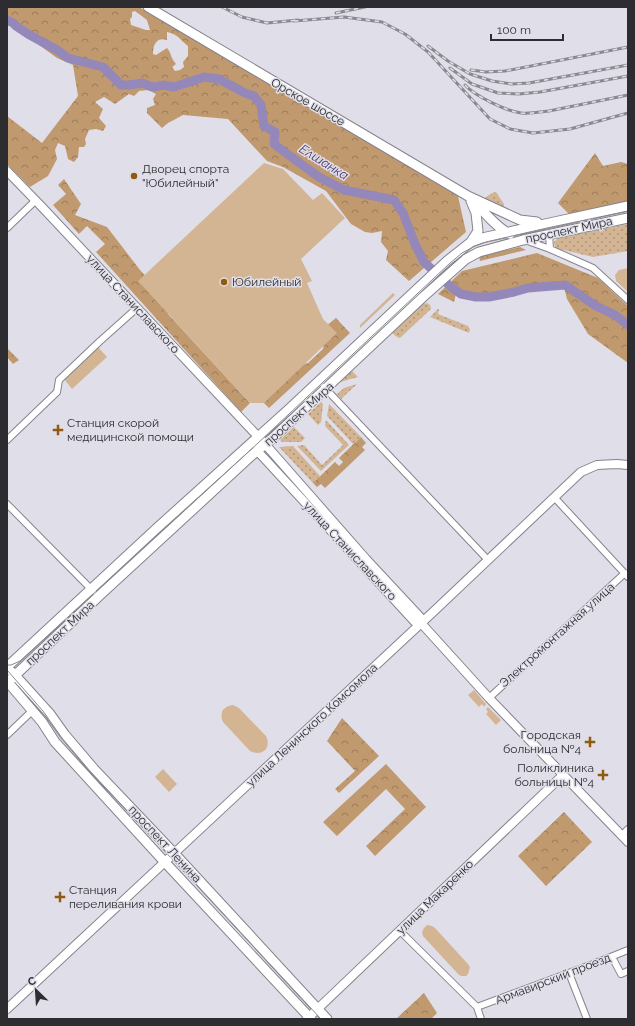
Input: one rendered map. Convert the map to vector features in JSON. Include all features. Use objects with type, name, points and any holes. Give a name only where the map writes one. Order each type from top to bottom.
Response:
[{"type":"main road","name":"Орское шоссе","points":[[148,7],[468,196]]},
{"type":"main road","points":[[468,196],[520,220],[545,224],[549,234]]},
{"type":"main road","points":[[468,196],[506,232],[523,240]]},
{"type":"main road","points":[[468,196],[476,213],[478,231],[471,242]]},
{"type":"main road","name":"проспект Мира","points":[[7,682],[257,451],[262,441],[318,382],[447,261],[471,242],[506,232],[628,206]]},
{"type":"main road","name":"проспект Мира","points":[[7,666],[206,484],[326,390],[466,259],[479,252],[523,240],[628,218]]},
{"type":"main road","name":"проспект Ленина","points":[[7,666],[50,714],[65,735],[108,785],[174,853],[326,1019]]},
{"type":"main road","name":"проспект Ленина","points":[[7,682],[42,722],[56,742],[100,792],[309,1018]]},
{"type":"street","name":"улица Станиславского","points":[[7,171],[262,441],[366,559],[420,617],[421,623],[489,698],[628,842]]},
{"type":"street","points":[[7,228],[36,200]]},
{"type":"street","points":[[549,234],[550,249]]},
{"type":"street","points":[[523,240],[550,249],[593,268],[628,300]]},
{"type":"street","points":[[7,440],[57,392],[59,380],[137,308]]},
{"type":"street","points":[[318,382],[488,560]]},
{"type":"street","name":"улица Станиславского","points":[[257,451],[415,622],[421,623]]},
{"type":"street","name":"улица Ленинского Комсомола","points":[[7,1009],[581,472],[597,465],[628,465]]},
{"type":"street","points":[[206,484],[212,492]]},
{"type":"street","points":[[193,496],[200,503]]},
{"type":"street","points":[[554,498],[626,575]]},
{"type":"street","points":[[7,504],[99,596]]},
{"type":"street","points":[[158,528],[164,536]]},
{"type":"street","name":"Электромонтажная улица","points":[[489,698],[626,575]]},
{"type":"street","points":[[103,578],[110,586]]},
{"type":"street","points":[[66,612],[74,620]]},
{"type":"street","points":[[7,734],[32,711]]},
{"type":"street","points":[[42,722],[50,714]]},
{"type":"street","points":[[56,742],[65,735]]},
{"type":"street","points":[[86,775],[94,769]]},
{"type":"street","name":"улица Макаренко","points":[[309,1018],[563,775]]},
{"type":"street","points":[[100,792],[108,785]]},
{"type":"street","points":[[122,816],[131,808]]},
{"type":"street","points":[[130,824],[138,816]]},
{"type":"street","points":[[622,836],[628,829]]},
{"type":"street","points":[[236,938],[244,930]]},
{"type":"street","points":[[400,931],[477,1007],[481,1019]]},
{"type":"street","name":"Армавирский проезд","points":[[477,1007],[628,950]]},
{"type":"street","points":[[612,957],[620,974],[628,971]]},
{"type":"street","points":[[569,973],[587,1019]]},
{"type":"shaded area","name":"Юбилейный","points":[[264,163],[283,169],[313,200],[322,193],[345,218],[301,259],[312,281],[307,283],[323,319],[337,333],[264,403],[250,403],[138,281]]},
{"type":"shaded area","points":[[496,192],[504,204],[502,208],[485,200],[486,197]]},
{"type":"shaded area","points":[[628,224],[628,251],[593,257],[555,248],[554,242],[558,238]]},
{"type":"shaded area","points":[[628,268],[628,292],[616,281],[615,275],[619,270]]},
{"type":"shaded area","points":[[393,293],[395,295],[360,328],[360,325]]},
{"type":"shaded area","points":[[427,303],[430,305],[431,309],[400,338],[392,333],[423,304]]},
{"type":"shaded area","points":[[438,309],[438,314],[468,326],[470,329],[469,333],[430,317]]},
{"type":"shaded area","points":[[98,347],[107,357],[72,389],[64,379]]},
{"type":"shaded area","points":[[352,371],[358,377],[340,382]]},
{"type":"shaded area","points":[[357,384],[341,399],[337,394],[344,388]]},
{"type":"shaded area","points":[[321,402],[323,404],[321,422],[318,425],[308,414]]},
{"type":"shaded area","points":[[329,404],[361,437],[353,444],[327,416]]},
{"type":"shaded area","points":[[326,420],[349,445],[321,471],[297,446],[304,445],[322,465],[343,445],[325,426]]},
{"type":"shaded area","points":[[294,427],[305,438],[301,442],[282,442],[280,440]]},
{"type":"shaded area","points":[[293,446],[320,476],[313,483],[279,447]]},
{"type":"shaded area","points":[[474,690],[486,704],[484,707],[482,704],[479,707],[468,695]]},
{"type":"shaded area","points":[[233,705],[239,708],[266,736],[268,740],[267,748],[262,752],[254,753],[250,751],[223,722],[221,716],[224,708]]},
{"type":"shaded area","points":[[488,707],[501,720],[496,725],[486,714],[488,712],[486,709]]},
{"type":"shaded area","points":[[163,769],[177,784],[169,792],[155,777]]},
{"type":"shaded area","points":[[427,925],[435,928],[468,964],[470,967],[466,976],[461,976],[458,974],[423,936],[423,930]]},
{"type":"green space","points":[[7,7],[139,7],[385,151],[458,196],[466,232],[409,281],[386,260],[388,251],[381,242],[382,231],[372,233],[365,232],[351,224],[326,191],[283,167],[267,161],[228,119],[183,115],[162,128],[147,113],[147,108],[155,105],[153,99],[156,94],[148,90],[139,91],[134,96],[129,94],[115,104],[104,97],[95,102],[103,109],[99,118],[106,126],[103,131],[96,129],[89,130],[85,139],[86,144],[84,147],[79,147],[78,157],[74,162],[68,159],[65,146],[58,143],[55,150],[57,159],[48,176],[30,187],[7,164],[7,116],[42,143],[78,96],[73,65],[57,58],[7,23]],"holes":[[[135,11],[147,20],[150,30],[131,25],[130,19],[132,17],[132,12]],[[167,32],[176,36],[188,46],[188,56],[183,62],[184,67],[180,70],[175,71],[172,67],[176,64],[167,48],[156,55],[153,54],[156,42],[158,40],[167,40]]]},
{"type":"green space","points":[[595,153],[603,166],[621,162],[628,164],[628,203],[570,215],[558,203]]},
{"type":"green space","points":[[64,179],[81,204],[75,215],[107,227],[140,270],[175,307],[168,314],[250,403],[241,412],[96,252],[105,244],[87,226],[79,234],[53,205],[66,194],[58,185]]},
{"type":"green space","points":[[520,247],[526,250],[480,261],[479,256]]},
{"type":"green space","points":[[537,253],[598,278],[628,306],[628,363],[588,334],[567,299],[563,283],[555,285],[538,284],[515,290],[485,295],[456,294],[454,302],[438,294],[462,271]]},
{"type":"green space","points":[[336,318],[350,333],[269,408],[264,403],[265,390],[286,370],[308,363],[323,349],[326,326]]},
{"type":"green space","points":[[7,348],[19,360],[13,364],[7,357]]},
{"type":"green space","points":[[361,437],[366,443],[362,447],[365,450],[325,488],[321,484],[317,487],[313,483],[335,462],[339,466],[343,462],[339,458]]},
{"type":"green space","points":[[342,718],[379,756],[339,793],[335,789],[355,771],[327,741]]},
{"type":"green space","points":[[386,764],[426,807],[375,856],[366,846],[405,809],[386,789],[337,836],[323,822]]},
{"type":"green space","points":[[564,812],[592,842],[546,886],[518,856]]},
{"type":"green space","points":[[424,993],[437,1013],[431,1019],[396,1019]]},
{"type":"waterway","name":"Елшанка","points":[[7,20],[68,58],[103,67],[121,85],[143,83],[155,87],[163,85],[174,87],[204,77],[219,79],[245,93],[254,96],[261,105],[264,126],[275,132],[274,144],[290,156],[319,177],[344,190],[394,200],[403,213],[424,262],[461,294],[476,297],[489,297],[528,288],[565,285],[596,306],[615,315],[628,325]]},
{"type":"tram line","points":[[7,665],[20,661],[258,443],[462,253],[486,242],[628,211]]},
{"type":"tram line","points":[[7,670],[43,711],[62,738],[90,771],[321,1019]]},
{"type":"railway","points":[[222,7],[242,17],[267,23],[298,20]]},
{"type":"railway","points":[[336,13],[365,7]]},
{"type":"railway","points":[[294,21],[344,17],[382,22],[405,34],[428,52],[490,119],[510,129],[533,133],[570,129],[628,113]]},
{"type":"railway","points":[[428,46],[448,61],[470,74],[492,81],[511,84],[529,83],[628,65]]},
{"type":"railway","points":[[471,70],[486,72],[505,71],[628,47]]},
{"type":"railway","points":[[450,68],[472,84],[498,93],[519,94],[540,92],[628,76]]},
{"type":"railway","points":[[465,85],[476,94],[491,102],[521,113],[549,111],[628,95]]},
{"type":"place","name":"Дворец спорта \"Юбилейный\"","points":[[134,176]]},
{"type":"place","name":"Юбилейный","points":[[224,282]]},
{"type":"place","name":"Станция скорой медицинской помощи","points":[[58,430]]},
{"type":"place","name":"Городская больница №4","points":[[590,742]]},
{"type":"place","name":"Поликлиника больницы №4","points":[[603,775]]},
{"type":"place","name":"Станция переливания крови","points":[[60,897]]}]
